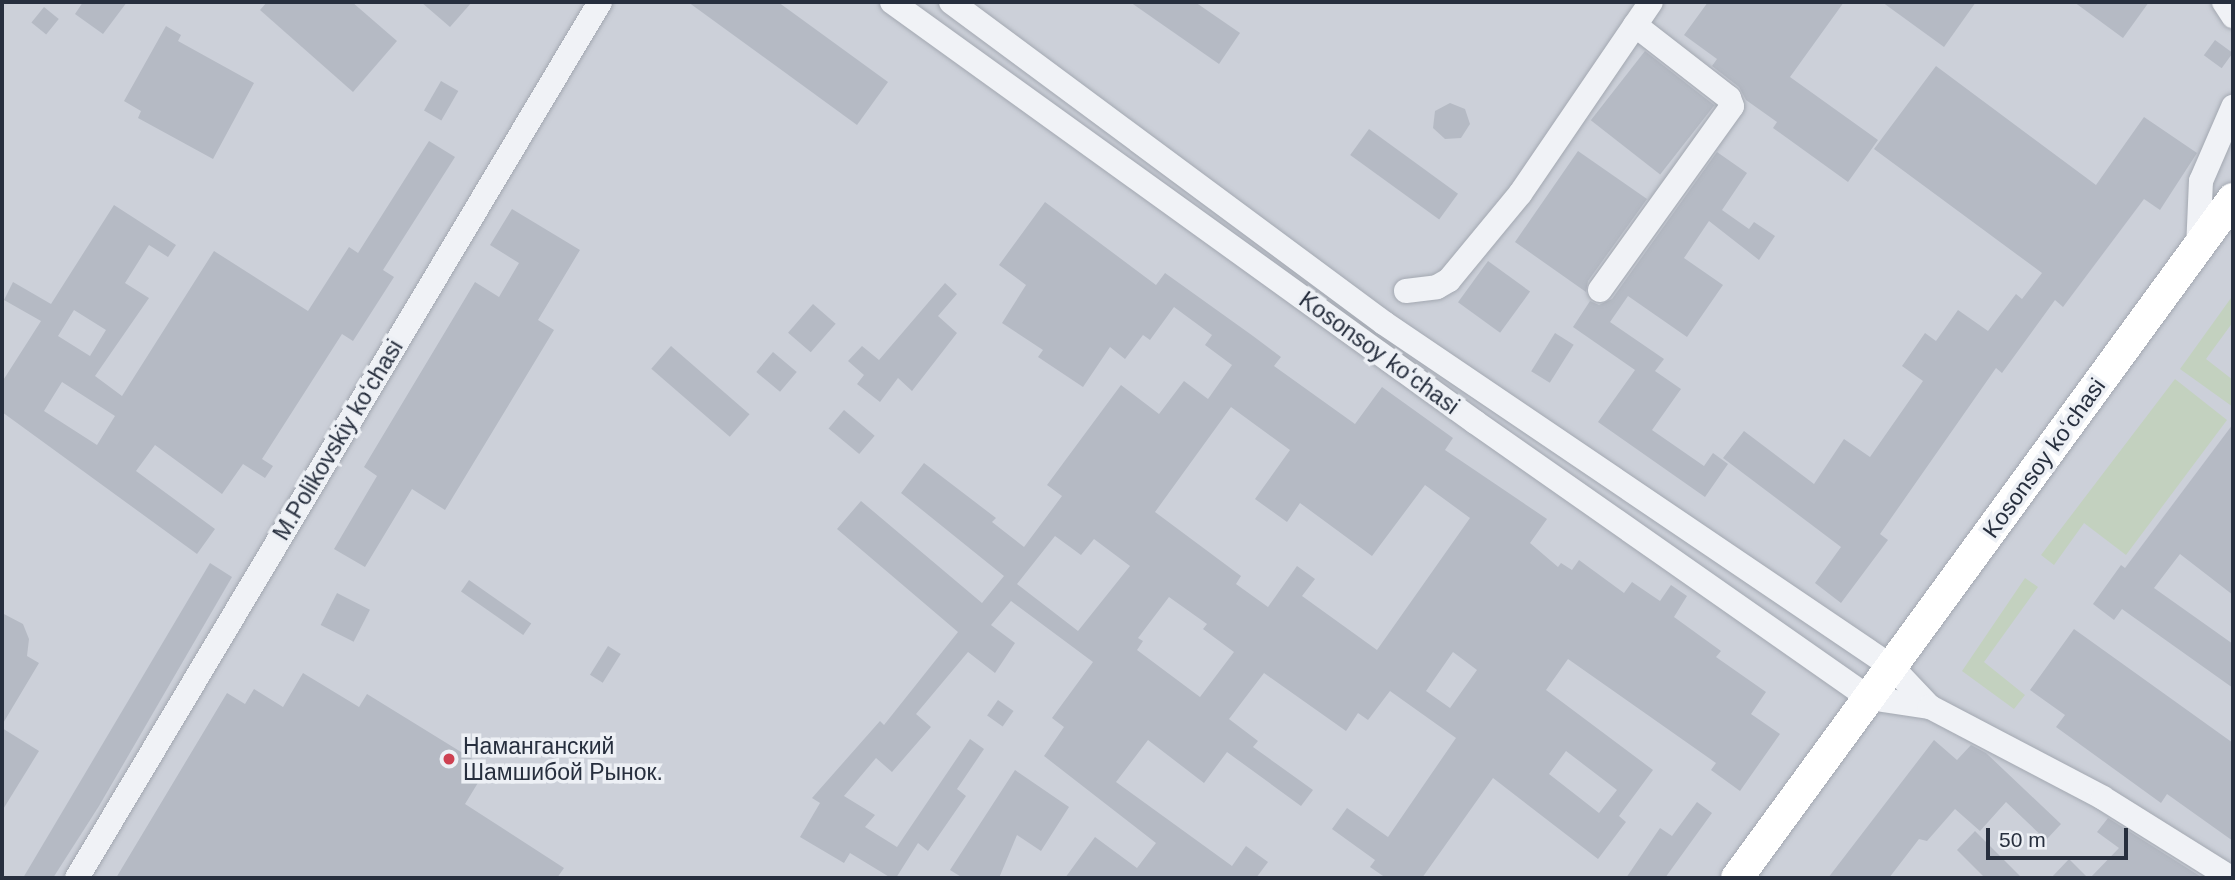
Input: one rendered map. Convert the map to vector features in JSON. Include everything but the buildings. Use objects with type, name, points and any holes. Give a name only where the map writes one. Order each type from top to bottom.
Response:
[{"type":"main road","name":"Kosonsoy koʻchasi","points":[[1737,878],[2233,199]]},
{"type":"street","name":"M.Polikovskiy koʻchasi","points":[[76,878],[600,2]]},
{"type":"street","name":"Kosonsoy koʻchasi","points":[[892,2],[1475,422],[1869,698]]},
{"type":"street","name":"Kosonsoy koʻchasi","points":[[951,2],[1384,323],[1892,667]]},
{"type":"street","points":[[1406,290],[1437,288],[1449,280],[1520,194],[1651,2]]},
{"type":"street","points":[[2224,2],[2233,16]]},
{"type":"street","points":[[1600,290],[1732,106],[1729,98],[1635,25]]},
{"type":"street","points":[[2198,249],[2201,181],[2233,107]]},
{"type":"street","points":[[1892,667],[1930,707],[2104,798],[2231,878]]},
{"type":"street","points":[[1869,698],[1930,707]]},
{"type":"shaded area","points":[[2,2],[2233,2],[2233,878],[2,878]]},
{"type":"green space","points":[[2231,298],[2233,322],[2206,359],[2233,380],[2233,407],[2180,369]]},
{"type":"green space","points":[[2175,379],[2227,420],[2126,555],[2084,523],[2054,565],[2041,555]]},
{"type":"green space","points":[[2025,578],[2038,587],[1984,662],[2025,695],[2014,709],[1962,671]]},
{"type":"place","name":"Наманганский Шамшибой Рынок.","points":[[449,759]]}]
